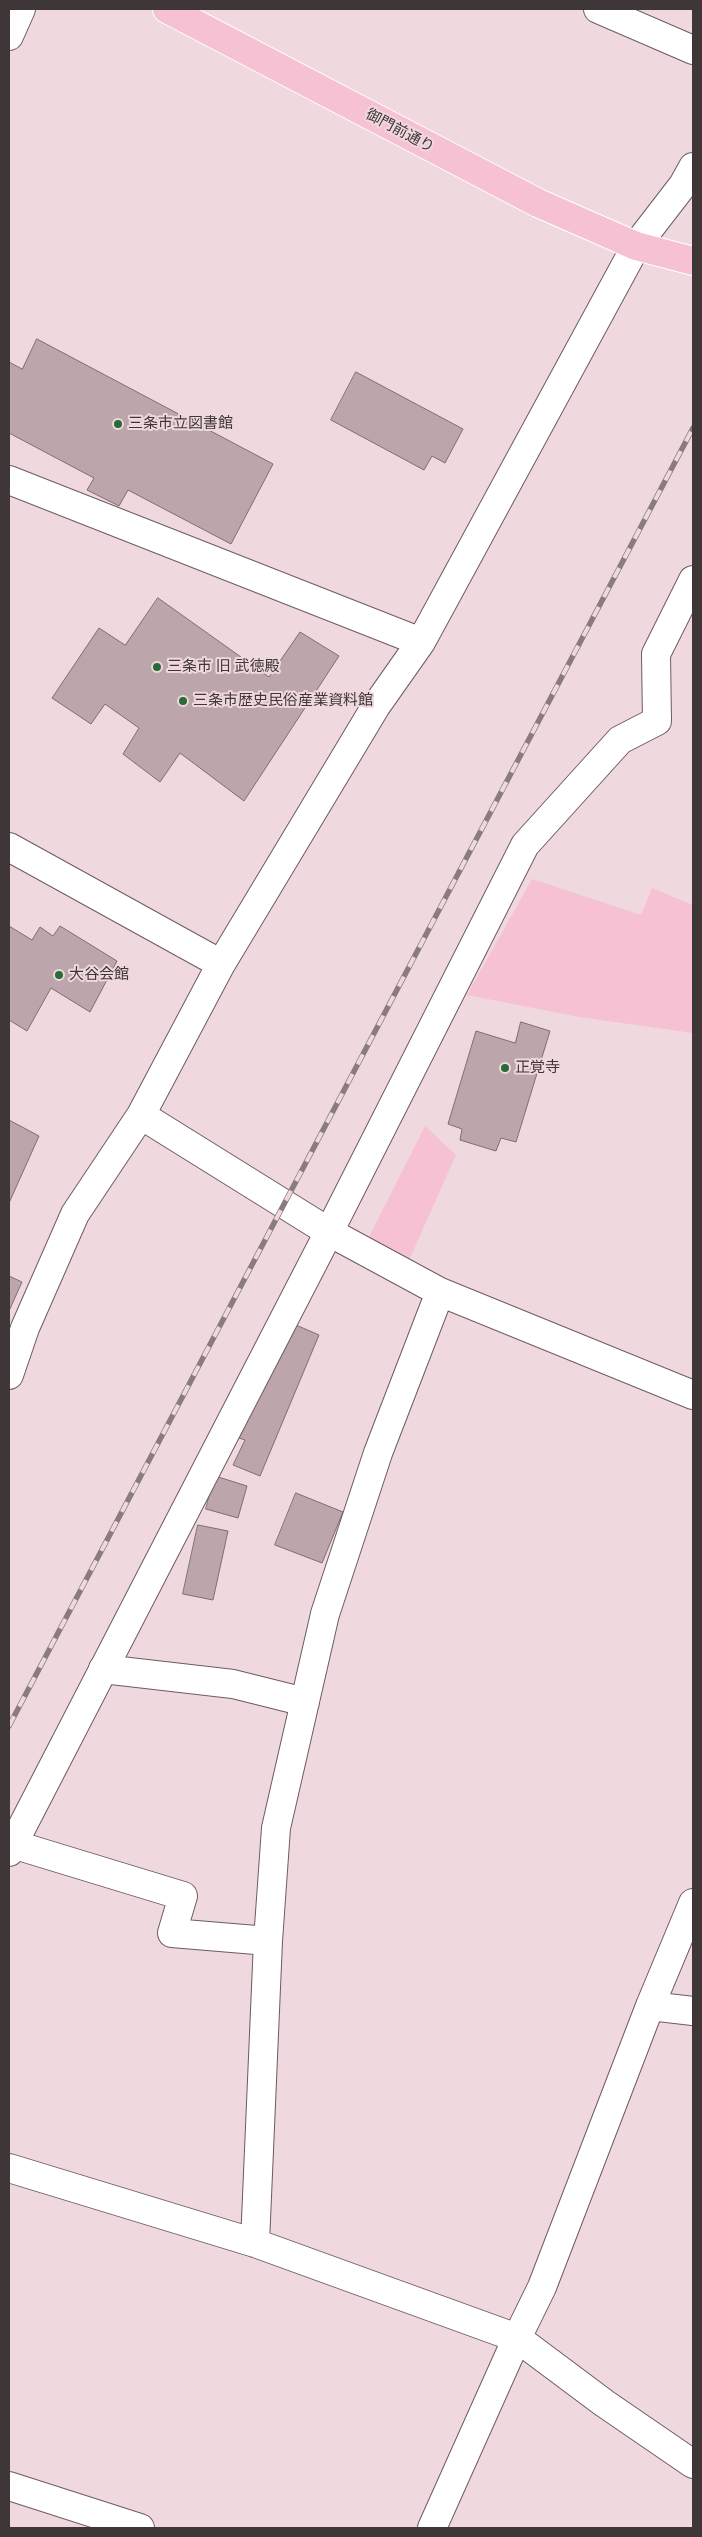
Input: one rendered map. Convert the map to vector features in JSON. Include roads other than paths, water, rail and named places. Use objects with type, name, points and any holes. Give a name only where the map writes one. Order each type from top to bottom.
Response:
[{"type":"main road","name":"御門前通り","points":[[167,9],[538,203],[636,246],[693,261]]},
{"type":"street","points":[[9,36],[21,9]]},
{"type":"street","points":[[598,9],[693,50]]},
{"type":"street","points":[[9,1375],[24,1328],[75,1214],[141,1115],[221,964],[376,706],[421,642],[636,246],[684,185],[693,167]]},
{"type":"street","points":[[9,480],[421,642]]},
{"type":"street","points":[[268,1941],[172,1933],[183,1896],[10,1847],[329,1232],[525,845],[620,740],[657,721],[656,654],[693,580]]},
{"type":"street","points":[[9,847],[221,964]]},
{"type":"street","points":[[141,1115],[329,1232],[440,1292],[693,1395]]},
{"type":"street","points":[[255,2243],[268,1941],[276,1828],[328,1604],[378,1453],[440,1292]]},
{"type":"street","points":[[103,1670],[233,1684],[305,1702]]},
{"type":"street","points":[[432,2528],[516,2338],[542,2287],[650,2006],[693,1903]]},
{"type":"street","points":[[650,2006],[693,2011]]},
{"type":"street","points":[[9,2168],[255,2243],[516,2338],[604,2403],[693,2464]]},
{"type":"street","points":[[9,2486],[140,2528]]},
{"type":"railway","points":[[9,1726],[693,428]]},
{"type":"place","name":"三条市立図書館","points":[[118,424]]},
{"type":"place","name":"三条市 旧 武徳殿","points":[[157,667]]},
{"type":"place","name":"三条市歴史民俗産業資料館","points":[[183,701]]},
{"type":"place","name":"大谷会館","points":[[59,975]]},
{"type":"place","name":"正覚寺","points":[[505,1068]]}]
